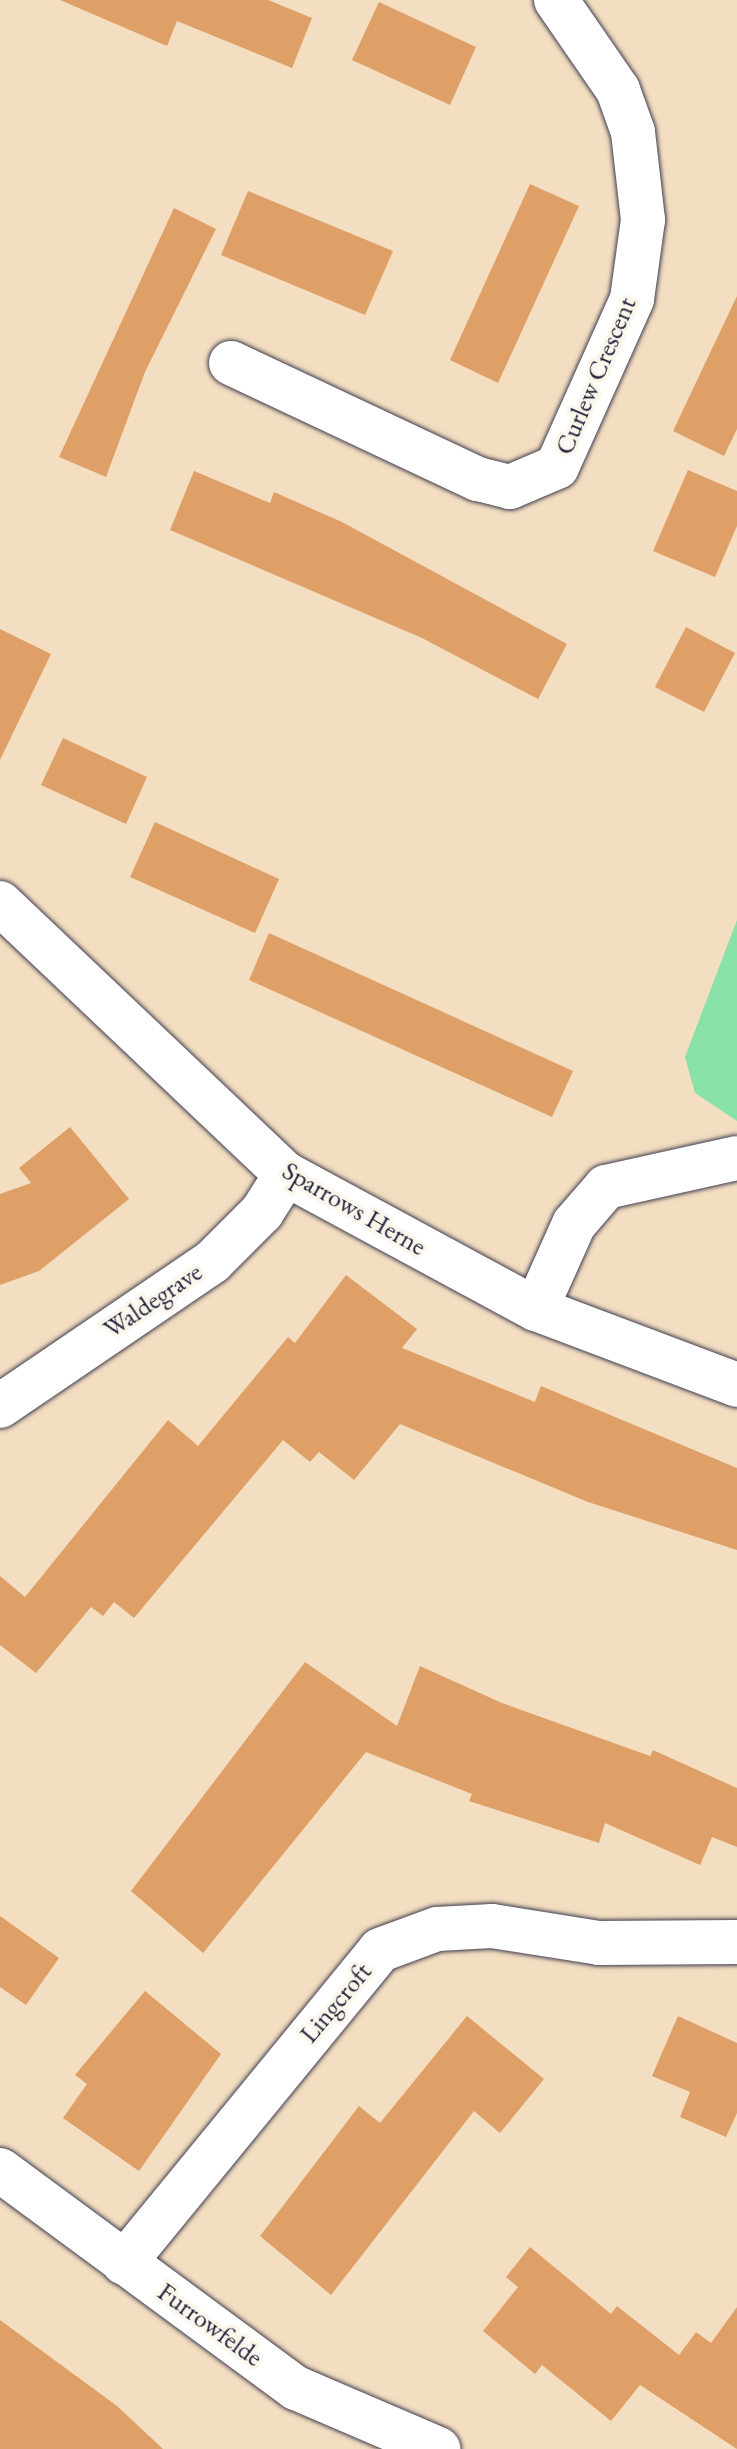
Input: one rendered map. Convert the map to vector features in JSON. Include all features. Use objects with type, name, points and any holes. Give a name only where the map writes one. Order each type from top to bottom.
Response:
[{"type":"street","name":"Curlew Crescent","points":[[231,363],[478,479],[510,487],[557,467],[632,299],[643,220],[633,132],[618,90],[556,0]]},
{"type":"street","name":"Sparrows Herne","points":[[0,903],[286,1174],[536,1309],[737,1385]]},
{"type":"street","points":[[536,1309],[574,1224],[606,1187],[737,1158]]},
{"type":"street","name":"Waldegrave","points":[[0,1406],[212,1262],[262,1212],[286,1174]]},
{"type":"street","name":"Lingcroft","points":[[124,2263],[380,1950],[437,1929],[492,1926],[599,1943],[737,1942]]},
{"type":"street","name":"Furrowfelde","points":[[0,2170],[296,2388],[438,2449]]},
{"type":"green space","points":[[737,920],[737,1121],[695,1093],[685,1057]]},
{"type":"building","points":[[60,0],[268,0],[312,18],[292,68],[177,21],[167,46]]},
{"type":"building","points":[[379,2],[476,47],[450,105],[352,60]]},
{"type":"building","points":[[530,184],[579,206],[498,383],[450,360]]},
{"type":"building","points":[[248,191],[393,251],[365,315],[221,255]]},
{"type":"building","points":[[174,208],[216,229],[145,372],[106,477],[59,457]]},
{"type":"building","points":[[737,296],[737,429],[724,456],[673,431]]},
{"type":"building","points":[[688,470],[737,491],[737,526],[715,577],[653,551]]},
{"type":"building","points":[[194,471],[270,503],[274,492],[342,522],[567,644],[538,699],[422,638],[170,530]]},
{"type":"building","points":[[686,627],[735,653],[704,712],[655,687]]},
{"type":"building","points":[[0,629],[51,654],[0,760]]},
{"type":"building","points":[[63,738],[147,777],[126,824],[41,785]]},
{"type":"building","points":[[155,822],[279,879],[255,933],[130,877]]},
{"type":"building","points":[[269,933],[573,1071],[552,1117],[249,980]]},
{"type":"building","points":[[70,1127],[129,1199],[39,1271],[0,1285],[0,1194],[31,1183],[19,1168]]},
{"type":"building","points":[[346,1275],[417,1329],[402,1348],[535,1402],[541,1386],[737,1468],[737,1550],[588,1502],[400,1424],[354,1480],[319,1452],[310,1462],[283,1440],[134,1618],[114,1602],[103,1616],[91,1607],[36,1673],[0,1645],[0,1576],[25,1597],[168,1420],[198,1446],[288,1337],[295,1343]]},
{"type":"building","points":[[305,1662],[397,1726],[420,1666],[502,1703],[650,1756],[653,1750],[737,1788],[737,1847],[712,1837],[700,1865],[605,1823],[599,1843],[469,1801],[472,1794],[366,1752],[203,1953],[131,1891]]},
{"type":"building","points":[[0,1916],[59,1958],[26,2005],[0,1987]]},
{"type":"building","points":[[145,1991],[221,2054],[139,2171],[63,2118],[87,2084],[75,2075]]},
{"type":"building","points":[[467,2016],[544,2079],[500,2133],[474,2111],[331,2295],[260,2236],[359,2106],[380,2123]]},
{"type":"building","points":[[678,2016],[737,2043],[737,2113],[726,2137],[680,2117],[690,2092],[652,2076]]},
{"type":"building","points":[[530,2247],[611,2314],[617,2306],[679,2355],[696,2332],[711,2343],[737,2307],[737,2449],[640,2385],[611,2421],[542,2365],[535,2374],[483,2331],[518,2287],[506,2277]]},
{"type":"building","points":[[0,2320],[117,2406],[163,2449],[0,2449]]}]
